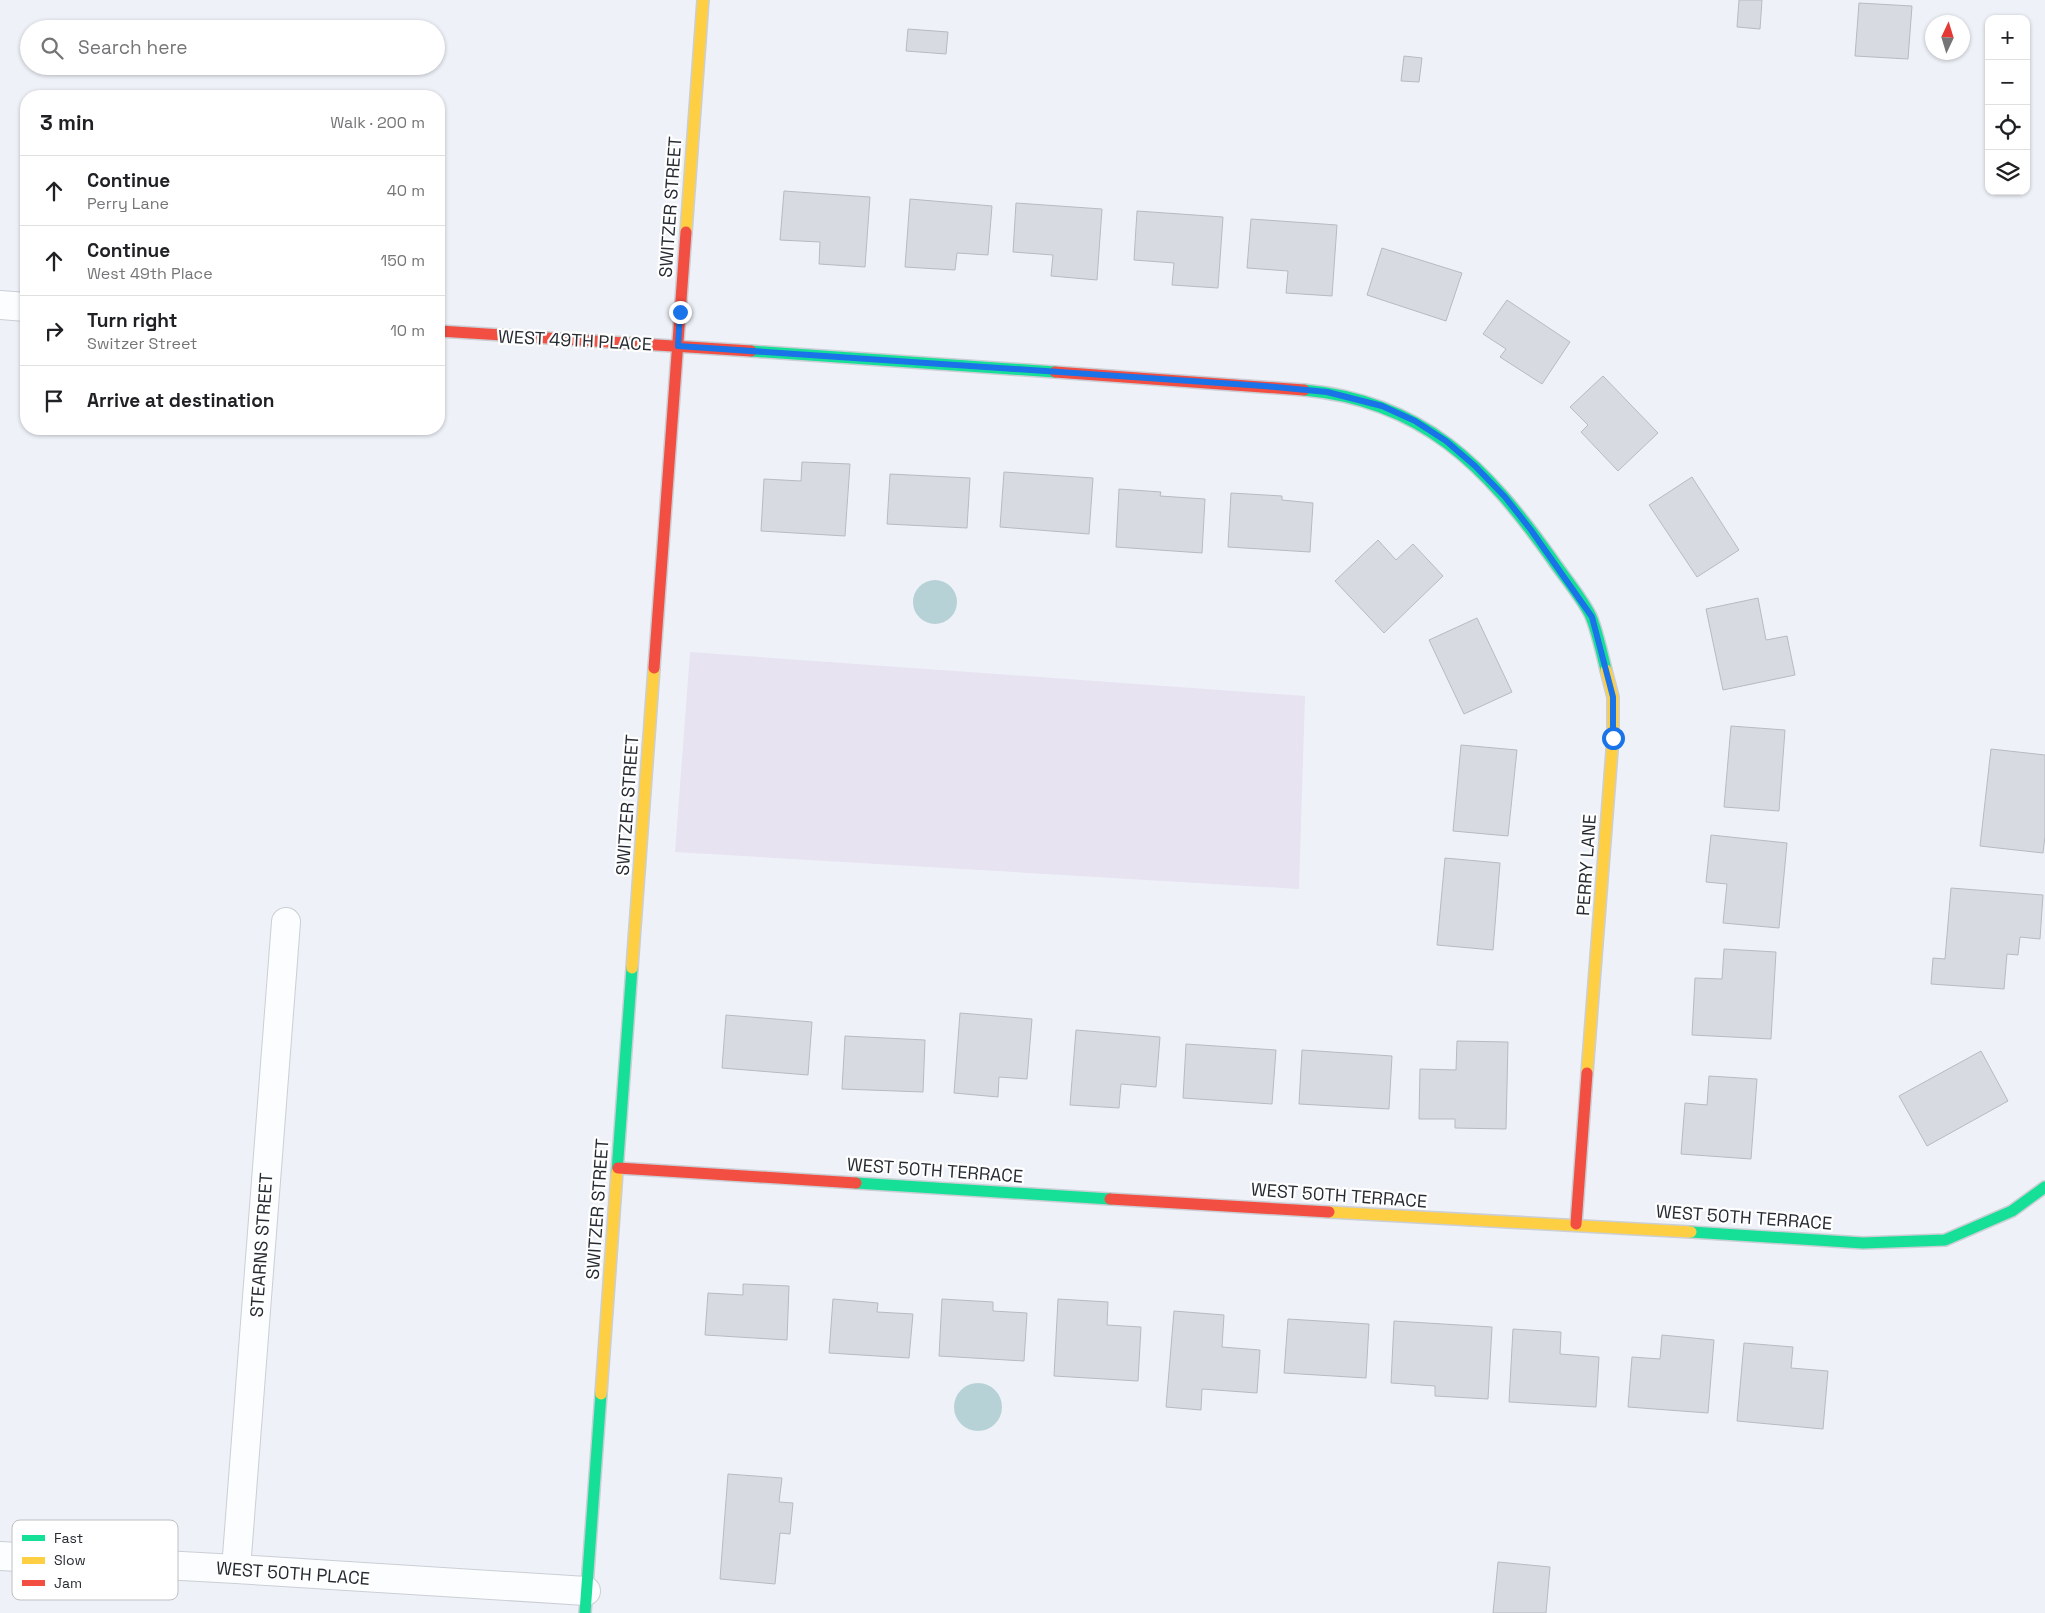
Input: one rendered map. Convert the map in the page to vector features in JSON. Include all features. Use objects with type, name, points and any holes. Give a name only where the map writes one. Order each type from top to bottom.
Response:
[{"type":"street","name":"SWITZER STREET","points":[[585,1602],[703,0]]},
{"type":"street","points":[[0,306],[20,307]]},
{"type":"street","name":"WEST 49TH PLACE","points":[[445,332],[678,346],[1254,385],[1327,392],[1382,406],[1415,421],[1446,441],[1475,466],[1505,497],[1531,530]]},
{"type":"street","name":"PERRY LANE","points":[[1531,530],[1592,617],[1613,697],[1613,738],[1576,1224]]},
{"type":"street","name":"STEARNS STREET","points":[[236,1569],[286,922]]},
{"type":"street","name":"WEST 50TH TERRACE","points":[[618,1168],[1472,1221],[1576,1224],[1863,1243],[1944,1240],[2012,1211],[2045,1187]]},
{"type":"street","name":"WEST 50TH PLACE","points":[[178,1566],[236,1569],[585,1602]]},
{"type":"shaded area","points":[[690,652],[1305,696],[1299,889],[675,852]]},
{"type":"water","points":[[939,580],[951,586],[956,594],[956,610],[951,618],[943,623],[931,624],[919,618],[914,610],[913,598],[919,586],[927,581]]},
{"type":"water","points":[[978,1383],[987,1385],[995,1390],[1000,1398],[1002,1407],[1000,1416],[995,1424],[987,1429],[978,1431],[969,1429],[961,1424],[956,1416],[954,1407],[956,1398],[961,1390],[969,1385]]},
{"type":"building","points":[[1739,0],[1762,0],[1760,29],[1737,27]]},
{"type":"building","points":[[1859,3],[1912,6],[1908,59],[1855,56]]},
{"type":"building","points":[[908,29],[948,32],[946,54],[906,51]]},
{"type":"building","points":[[1404,56],[1422,58],[1419,82],[1401,81]]},
{"type":"building","points":[[784,191],[870,197],[865,267],[819,264],[820,242],[780,240]]},
{"type":"building","points":[[910,199],[992,206],[988,255],[957,253],[955,270],[905,267]]},
{"type":"building","points":[[1016,203],[1102,209],[1097,280],[1051,276],[1053,255],[1013,252]]},
{"type":"building","points":[[1137,211],[1223,217],[1218,288],[1172,285],[1174,263],[1134,260]]},
{"type":"building","points":[[1251,219],[1337,225],[1332,296],[1286,293],[1288,271],[1247,268]]},
{"type":"building","points":[[1382,248],[1462,273],[1446,321],[1367,295]]},
{"type":"building","points":[[1507,300],[1570,342],[1542,384],[1500,357],[1506,349],[1483,334]]},
{"type":"building","points":[[1603,376],[1658,433],[1618,471],[1581,432],[1588,425],[1570,407]]},
{"type":"building","points":[[802,462],[850,464],[845,536],[761,531],[764,479],[801,481]]},
{"type":"building","points":[[1004,472],[1093,478],[1089,534],[1000,527]]},
{"type":"building","points":[[890,474],[970,478],[967,528],[887,524]]},
{"type":"building","points":[[1692,477],[1739,550],[1697,577],[1649,505]]},
{"type":"building","points":[[1119,489],[1161,492],[1160,496],[1205,499],[1202,553],[1116,547]]},
{"type":"building","points":[[1231,493],[1282,496],[1282,500],[1313,503],[1310,552],[1228,547]]},
{"type":"building","points":[[1378,540],[1396,560],[1413,544],[1443,576],[1384,633],[1335,581]]},
{"type":"building","points":[[1758,598],[1766,640],[1787,636],[1795,675],[1723,690],[1706,609]]},
{"type":"building","points":[[1477,618],[1512,692],[1464,714],[1429,640]]},
{"type":"building","points":[[1731,726],[1785,730],[1779,811],[1724,807]]},
{"type":"building","points":[[1461,745],[1517,750],[1508,836],[1453,831]]},
{"type":"building","points":[[1991,749],[2045,755],[2045,836],[2043,853],[1980,846]]},
{"type":"building","points":[[1711,835],[1787,843],[1779,928],[1723,923],[1727,884],[1706,882]]},
{"type":"building","points":[[1445,858],[1500,863],[1493,950],[1437,945]]},
{"type":"building","points":[[1951,888],[2043,895],[2040,939],[2020,937],[2018,955],[2007,954],[2004,989],[1931,984],[1933,958],[1945,959]]},
{"type":"building","points":[[1724,949],[1776,952],[1771,1039],[1692,1035],[1695,978],[1722,979]]},
{"type":"building","points":[[960,1013],[1032,1019],[1027,1079],[999,1077],[998,1097],[954,1093]]},
{"type":"building","points":[[726,1015],[812,1022],[808,1075],[722,1068]]},
{"type":"building","points":[[1076,1030],[1160,1037],[1156,1087],[1121,1084],[1119,1108],[1070,1105]]},
{"type":"building","points":[[845,1036],[925,1040],[923,1092],[842,1089]]},
{"type":"building","points":[[1457,1041],[1508,1042],[1506,1129],[1455,1128],[1455,1119],[1419,1119],[1420,1069],[1456,1070]]},
{"type":"building","points":[[1186,1044],[1276,1050],[1272,1104],[1183,1098]]},
{"type":"building","points":[[1302,1050],[1392,1056],[1389,1109],[1299,1104]]},
{"type":"building","points":[[1981,1051],[2008,1101],[1927,1146],[1899,1096]]},
{"type":"building","points":[[1709,1076],[1757,1079],[1751,1159],[1681,1154],[1685,1103],[1707,1105]]},
{"type":"building","points":[[743,1284],[789,1286],[787,1340],[705,1335],[708,1293],[743,1295]]},
{"type":"building","points":[[833,1299],[878,1303],[877,1312],[913,1314],[909,1358],[829,1353]]},
{"type":"building","points":[[942,1299],[993,1302],[993,1311],[1027,1313],[1024,1361],[939,1356]]},
{"type":"building","points":[[1058,1299],[1108,1302],[1107,1325],[1141,1327],[1138,1381],[1054,1376]]},
{"type":"building","points":[[1174,1311],[1224,1315],[1222,1347],[1260,1350],[1257,1393],[1202,1389],[1201,1410],[1166,1407]]},
{"type":"building","points":[[1288,1319],[1369,1324],[1366,1378],[1284,1373]]},
{"type":"building","points":[[1394,1321],[1492,1327],[1488,1399],[1435,1396],[1435,1386],[1391,1383]]},
{"type":"building","points":[[1513,1329],[1561,1332],[1560,1354],[1599,1357],[1596,1407],[1509,1402]]},
{"type":"building","points":[[1662,1335],[1714,1340],[1708,1413],[1628,1407],[1632,1357],[1660,1359]]},
{"type":"building","points":[[1744,1343],[1793,1347],[1791,1368],[1828,1371],[1823,1429],[1737,1421]]},
{"type":"building","points":[[728,1474],[782,1478],[779,1502],[793,1503],[790,1534],[780,1533],[775,1584],[720,1579]]},
{"type":"building","points":[[1498,1562],[1550,1567],[1546,1613],[1493,1613]]},
{"type":"traffic: fast","points":[[751,351],[1055,372]]},
{"type":"traffic: fast","points":[[1304,390],[1346,397],[1384,408],[1417,424],[1448,444],[1476,468],[1527,525],[1585,605],[1594,625],[1606,670]]},
{"type":"traffic: fast","points":[[617,1172],[632,968]]},
{"type":"traffic: fast","points":[[856,1183],[1110,1199]]},
{"type":"traffic: fast","points":[[1691,1232],[1863,1243],[1945,1240],[2012,1211],[2045,1187]]},
{"type":"traffic: fast","points":[[585,1613],[601,1394]]},
{"type":"traffic: slow","points":[[686,232],[703,0]]},
{"type":"traffic: slow","points":[[632,968],[654,668]]},
{"type":"traffic: slow","points":[[1587,1073],[1613,738],[1613,697],[1606,670]]},
{"type":"traffic: slow","points":[[601,1394],[617,1172]]},
{"type":"traffic: slow","points":[[1329,1212],[1691,1232]]},
{"type":"traffic: jam","points":[[654,668],[686,232]]},
{"type":"traffic: jam","points":[[445,331],[751,351]]},
{"type":"traffic: jam","points":[[1055,372],[1304,390]]},
{"type":"traffic: jam","points":[[1576,1224],[1587,1073]]},
{"type":"traffic: jam","points":[[618,1168],[856,1183]]},
{"type":"traffic: jam","points":[[1110,1199],[1329,1212]]},
{"type":"route","points":[[680,312],[678,346],[1264,386],[1327,392],[1382,406],[1415,421],[1446,441],[1475,466],[1505,497],[1531,530],[1592,617],[1613,697],[1613,738]]}]
